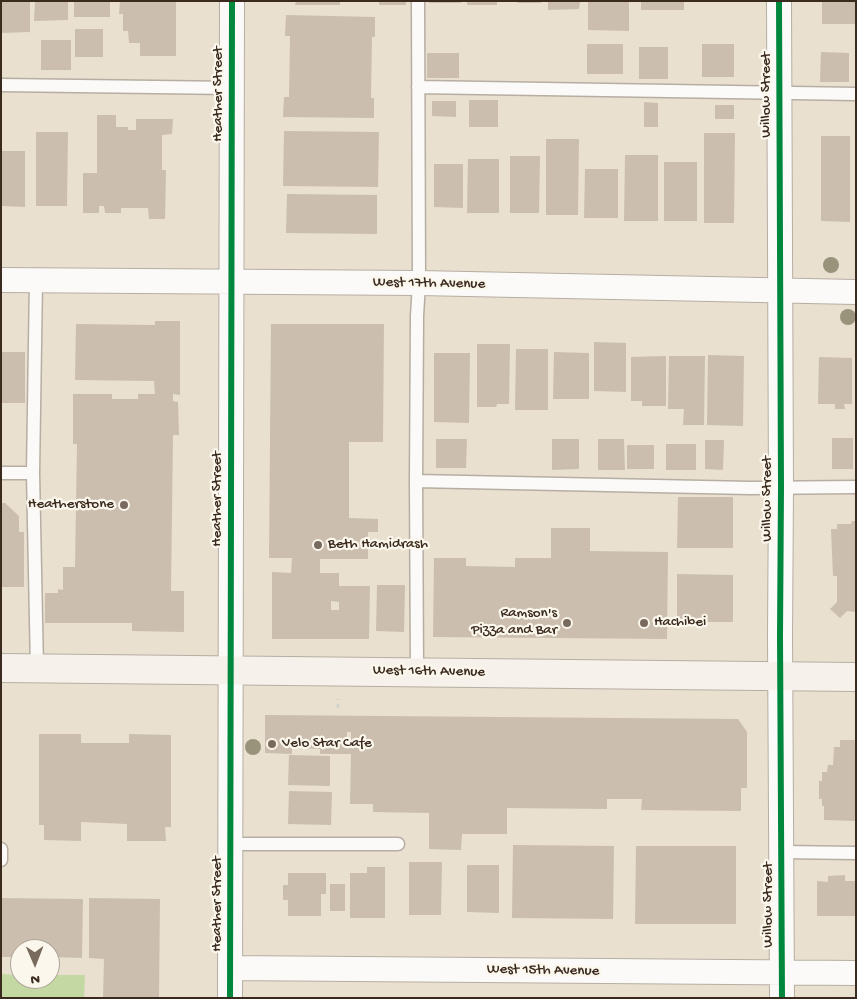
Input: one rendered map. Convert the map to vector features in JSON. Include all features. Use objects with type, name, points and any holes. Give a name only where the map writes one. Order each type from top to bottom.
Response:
[{"type":"street","name":"Heather Street","points":[[230,998],[232,1]]},
{"type":"street","name":"Willow Street","points":[[779,1],[782,998]]},
{"type":"street","name":"West 17th Avenue","points":[[1,280],[419,284],[856,292]]},
{"type":"street","name":"West 16th Avenue","points":[[1,668],[856,677]]},
{"type":"street","name":"West 15th Avenue","points":[[230,968],[856,973]]},
{"type":"lane","points":[[417,672],[418,1]]},
{"type":"lane","points":[[1,85],[232,88]]},
{"type":"lane","points":[[418,86],[856,94]]},
{"type":"lane","points":[[36,280],[33,473],[37,669]]},
{"type":"lane","points":[[1,473],[33,473]]},
{"type":"lane","points":[[416,481],[781,488],[856,487]]},
{"type":"lane","points":[[230,844],[398,844]]},
{"type":"lane","points":[[1,849],[1,860]]},
{"type":"lane","points":[[781,852],[856,853]]},
{"type":"path","points":[[338,696],[338,708]]},
{"type":"green space","points":[[1,974],[10,974],[10,989],[60,989],[60,975],[85,975],[84,998],[1,998]]},
{"type":"building","points":[[1,1],[30,1],[30,32],[1,33]]},
{"type":"building","points":[[35,1],[68,1],[68,20],[34,21]]},
{"type":"building","points":[[74,1],[110,1],[110,17],[74,17]]},
{"type":"building","points":[[120,1],[176,1],[176,56],[140,56],[140,43],[129,43],[128,31],[123,31],[123,14],[119,14]]},
{"type":"building","points":[[296,1],[340,1],[340,5],[295,5]]},
{"type":"building","points":[[379,1],[406,1],[406,5],[379,5]]},
{"type":"building","points":[[429,1],[461,1],[461,3],[429,3]]},
{"type":"building","points":[[467,1],[497,1],[497,5],[467,5]]},
{"type":"building","points":[[517,1],[541,1],[541,3],[517,3]]},
{"type":"building","points":[[548,1],[580,1],[579,9],[548,10]]},
{"type":"building","points":[[588,1],[629,1],[629,31],[588,30]]},
{"type":"building","points":[[641,1],[684,1],[684,10],[641,10]]},
{"type":"building","points":[[822,1],[855,1],[855,24],[822,24]]},
{"type":"building","points":[[286,15],[375,17],[375,37],[372,37],[371,98],[374,98],[374,118],[283,117],[284,97],[289,97],[290,36],[285,36]]},
{"type":"building","points":[[75,29],[103,29],[103,57],[75,57]]},
{"type":"building","points":[[41,40],[71,40],[71,70],[41,70]]},
{"type":"building","points":[[587,44],[623,44],[623,74],[587,74]]},
{"type":"building","points":[[702,44],[734,44],[734,77],[702,77]]},
{"type":"building","points":[[639,47],[668,47],[668,79],[639,79]]},
{"type":"building","points":[[821,52],[849,53],[849,82],[820,82]]},
{"type":"building","points":[[427,53],[459,53],[459,78],[427,78]]},
{"type":"building","points":[[469,100],[498,100],[498,127],[469,127]]},
{"type":"building","points":[[432,101],[456,101],[456,117],[432,116]]},
{"type":"building","points":[[644,102],[658,103],[658,127],[644,127]]},
{"type":"building","points":[[715,105],[734,105],[734,119],[715,119]]},
{"type":"building","points":[[97,115],[116,115],[116,127],[128,127],[128,130],[136,130],[136,119],[173,119],[172,134],[162,135],[162,170],[166,170],[165,219],[149,219],[148,208],[121,208],[121,213],[105,213],[104,206],[99,206],[99,213],[83,213],[83,173],[97,173]]},
{"type":"building","points":[[284,131],[379,132],[378,187],[283,186]]},
{"type":"building","points":[[36,132],[68,132],[67,206],[36,206]]},
{"type":"building","points":[[704,133],[735,133],[734,223],[704,223]]},
{"type":"building","points":[[821,136],[850,136],[850,222],[821,221]]},
{"type":"building","points":[[546,139],[579,139],[578,215],[546,215]]},
{"type":"building","points":[[1,151],[25,151],[25,207],[1,206]]},
{"type":"building","points":[[625,155],[658,155],[658,221],[624,221]]},
{"type":"building","points":[[510,156],[540,156],[539,213],[510,213]]},
{"type":"building","points":[[468,159],[499,159],[499,213],[467,213]]},
{"type":"building","points":[[664,162],[697,162],[697,221],[664,221]]},
{"type":"building","points":[[434,164],[463,164],[463,208],[434,207]]},
{"type":"building","points":[[585,169],[618,169],[618,218],[584,218]]},
{"type":"building","points":[[287,194],[377,195],[377,234],[286,233]]},
{"type":"building","name":"Heatherstone","points":[[155,321],[180,321],[180,395],[173,394],[173,401],[178,402],[179,435],[173,435],[171,591],[184,591],[184,632],[132,631],[132,623],[45,623],[45,593],[58,593],[58,589],[63,590],[63,567],[75,567],[77,444],[73,444],[73,394],[112,394],[112,399],[138,399],[138,394],[155,394],[154,381],[75,380],[76,324],[155,325]]},
{"type":"building","points":[[271,324],[384,324],[383,442],[349,442],[349,518],[378,519],[378,532],[368,532],[368,559],[320,559],[320,573],[339,573],[339,586],[370,586],[369,639],[272,639],[272,572],[291,573],[292,558],[269,558]],"holes":[[[331,601],[339,602],[339,610],[331,610]]]},
{"type":"building","points":[[594,342],[626,343],[626,392],[594,391]]},
{"type":"building","points":[[477,344],[510,344],[509,404],[497,404],[496,407],[477,407]]},
{"type":"building","points":[[516,349],[548,349],[548,410],[515,410]]},
{"type":"building","points":[[1,352],[25,352],[25,403],[1,403]]},
{"type":"building","points":[[554,352],[589,353],[589,399],[553,399]]},
{"type":"building","points":[[434,353],[470,353],[469,423],[434,422]]},
{"type":"building","points":[[708,355],[744,356],[743,426],[707,425]]},
{"type":"building","points":[[666,356],[666,406],[642,406],[642,401],[631,401],[631,357]]},
{"type":"building","points":[[669,356],[705,356],[704,425],[683,425],[684,409],[668,409]]},
{"type":"building","points":[[819,357],[852,358],[852,404],[844,404],[845,409],[835,409],[835,404],[818,404]]},
{"type":"building","points":[[832,438],[853,438],[853,469],[832,469]]},
{"type":"building","points":[[436,439],[467,439],[466,468],[436,468]]},
{"type":"building","points":[[552,439],[579,439],[579,469],[552,470]]},
{"type":"building","points":[[598,439],[624,439],[625,470],[598,470]]},
{"type":"building","points":[[705,440],[724,440],[723,470],[705,469]]},
{"type":"building","points":[[666,444],[696,444],[696,470],[666,470]]},
{"type":"building","points":[[627,445],[654,445],[654,469],[627,469]]},
{"type":"building","points":[[678,497],[733,497],[733,548],[677,548]]},
{"type":"building","points":[[1,503],[5,503],[19,516],[19,532],[24,532],[24,587],[1,587]]},
{"type":"building","points":[[852,521],[856,521],[856,612],[847,611],[840,618],[830,609],[837,602],[837,576],[833,576],[831,529],[837,529],[837,524],[851,524]]},
{"type":"building","points":[[551,528],[590,528],[590,551],[668,552],[667,639],[433,637],[434,558],[466,558],[466,566],[515,567],[515,558],[551,558]]},
{"type":"building","points":[[677,574],[733,575],[733,622],[677,622]]},
{"type":"building","points":[[377,585],[405,585],[404,632],[376,631]]},
{"type":"building","points":[[265,715],[738,719],[747,732],[747,788],[741,788],[741,811],[641,810],[642,799],[607,799],[607,809],[507,808],[507,834],[462,834],[461,850],[429,849],[429,813],[373,812],[373,804],[350,804],[351,754],[320,754],[320,749],[292,748],[292,754],[265,753]],"holes":[[[347,732],[351,732],[351,739],[347,739]]]},
{"type":"building","points":[[39,734],[81,734],[81,743],[129,743],[129,734],[171,735],[171,827],[165,827],[166,841],[127,841],[127,824],[81,822],[81,841],[44,840],[44,825],[39,825]]},
{"type":"building","points":[[840,740],[856,740],[856,821],[824,820],[824,806],[822,806],[822,799],[819,799],[819,781],[822,781],[822,772],[827,772],[828,765],[833,765],[834,747],[840,747]]},
{"type":"building","points":[[289,755],[330,756],[330,786],[288,785]]},
{"type":"building","points":[[289,791],[332,792],[331,825],[288,824]]},
{"type":"building","points":[[513,845],[614,846],[613,919],[512,918]]},
{"type":"building","points":[[636,846],[736,846],[736,924],[635,924]]},
{"type":"building","points":[[409,862],[442,862],[441,915],[409,915]]},
{"type":"building","points":[[467,865],[499,865],[499,913],[467,912]]},
{"type":"building","points":[[367,867],[385,867],[385,918],[350,918],[350,873],[367,873]]},
{"type":"building","points":[[288,873],[326,873],[326,894],[321,894],[321,916],[288,916],[288,900],[283,900],[283,885],[288,885]]},
{"type":"building","points":[[845,875],[845,881],[856,881],[856,916],[817,916],[817,881],[828,882],[828,876]]},
{"type":"building","points":[[330,884],[345,884],[345,911],[330,911]]},
{"type":"building","points":[[1,898],[83,899],[82,958],[60,957],[60,939],[10,939],[10,957],[1,957]]},
{"type":"building","points":[[89,898],[160,899],[159,998],[103,998],[104,959],[89,958]]},
{"type":"cycle path","points":[[230,998],[232,1]]},
{"type":"cycle path","points":[[779,1],[782,998]]},
{"type":"place","name":"Heatherstone","points":[[124,505]]},
{"type":"place","name":"Beth Hamidrash","points":[[318,545]]},
{"type":"place","name":"Ramson's Pizza and Bar","points":[[567,623]]},
{"type":"place","name":"Hachibei","points":[[644,623]]},
{"type":"place","name":"Velo Star Cafe","points":[[272,744]]}]
